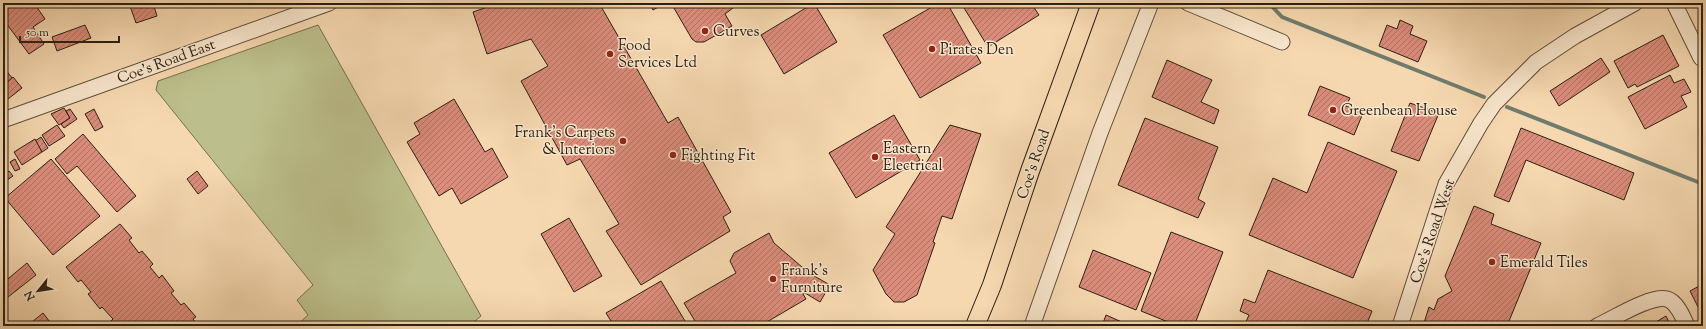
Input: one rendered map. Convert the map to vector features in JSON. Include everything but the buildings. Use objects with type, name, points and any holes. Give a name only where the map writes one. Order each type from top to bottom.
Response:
[{"type":"main road","name":"Coe's Road","points":[[975,326],[1091,3]]},
{"type":"street","name":"Coe's Road East","points":[[3,120],[329,3]]},
{"type":"street","points":[[1032,326],[1100,133],[1151,3]]},
{"type":"street","points":[[1188,3],[1282,42]]},
{"type":"street","name":"Coe's Road West","points":[[1400,326],[1446,184],[1481,123],[1494,104],[1536,62],[1575,36],[1636,3]]},
{"type":"street","points":[[1674,3],[1701,58]]},
{"type":"street","points":[[1597,326],[1653,300],[1667,299],[1677,306],[1688,326]]},
{"type":"green space","points":[[318,25],[481,316],[469,326],[296,326],[308,315],[297,300],[313,285],[156,90],[158,81]]},
{"type":"waterway","points":[[1269,3],[1282,17],[1484,97]]},
{"type":"waterway","points":[[1507,107],[1703,184]]},
{"type":"place","name":"Curves","points":[[705,31]]},
{"type":"place","name":"Pirates Den","points":[[932,49]]},
{"type":"place","name":"Food Services Ltd","points":[[610,54]]},
{"type":"place","name":"Greenbean House","points":[[1333,110]]},
{"type":"place","name":"Frank's Carpets & Interiors","points":[[623,141]]},
{"type":"place","name":"Fighting Fit","points":[[673,155]]},
{"type":"place","name":"Eastern Electrical","points":[[875,157]]},
{"type":"place","name":"Emerald Tiles","points":[[1492,262]]},
{"type":"place","name":"Frank's Furniture","points":[[773,279]]}]
